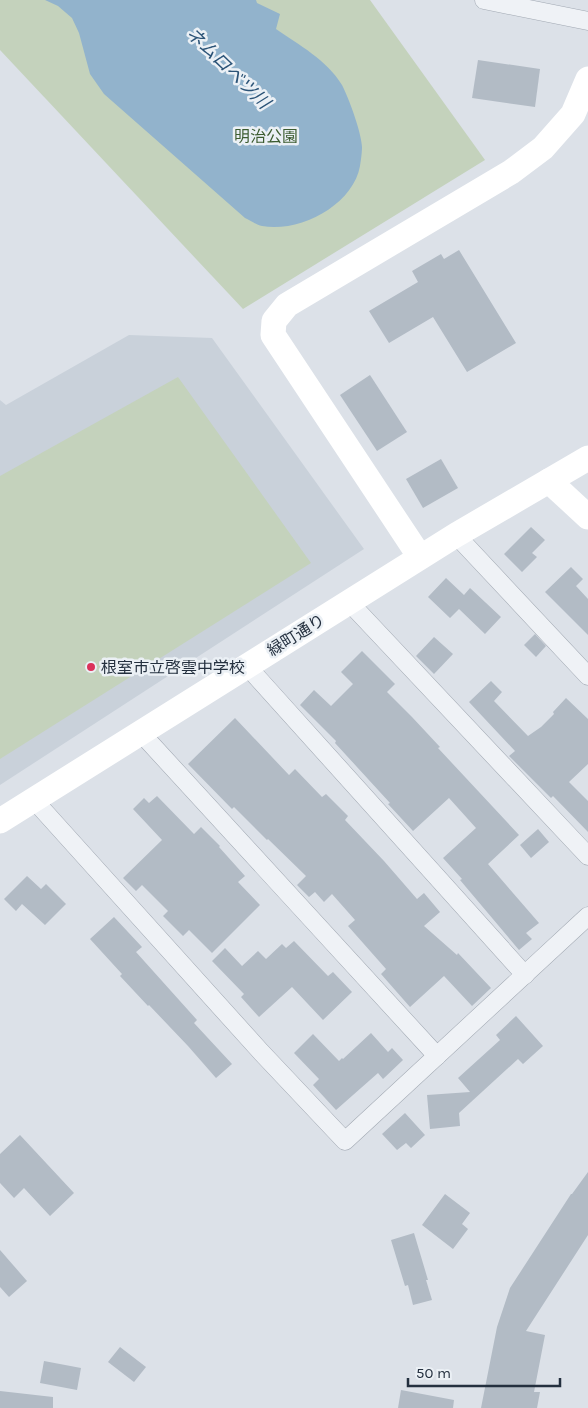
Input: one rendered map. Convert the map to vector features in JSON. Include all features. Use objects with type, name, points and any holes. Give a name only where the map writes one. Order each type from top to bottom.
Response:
[{"type":"street","points":[[484,0],[588,21]]},
{"type":"street","points":[[420,557],[273,335],[274,321],[287,305],[510,172],[543,148],[572,114],[588,79]]},
{"type":"street","name":"緑町通り","points":[[0,821],[420,557],[588,458]]},
{"type":"street","points":[[549,481],[588,517]]},
{"type":"street","points":[[456,535],[588,676]]},
{"type":"street","points":[[349,602],[588,856]]},
{"type":"street","points":[[247,666],[525,975]]},
{"type":"street","points":[[141,733],[437,1056]]},
{"type":"street","points":[[34,800],[261,1052],[345,1141],[588,916]]},
{"type":"shaded area","name":"根室市立啓雲中学校","points":[[129,335],[212,338],[364,549],[0,785],[0,400],[6,405]]},
{"type":"green space","name":"明治公園","points":[[0,0],[370,0],[485,160],[243,309],[0,50]]},
{"type":"green space","name":"根室市立啓雲中学校","points":[[178,377],[311,563],[0,759],[0,476]]},
{"type":"water","name":"ネムロベツ川","points":[[45,0],[256,0],[257,3],[280,14],[276,29],[321,61],[342,85],[354,115],[362,147],[360,166],[355,180],[347,193],[336,204],[308,220],[277,227],[260,225],[245,218],[104,94],[90,74],[79,33],[72,18],[58,6]]},
{"type":"building","points":[[478,60],[540,69],[535,107],[472,98]]},
{"type":"building","points":[[459,250],[516,343],[467,372],[433,317],[389,343],[369,311],[418,282],[412,271],[441,254],[444,259]]},
{"type":"building","points":[[370,375],[407,432],[377,451],[340,395]]},
{"type":"building","points":[[441,459],[458,488],[423,508],[406,479]]},
{"type":"building","points":[[531,527],[545,540],[532,553],[537,557],[522,572],[504,554]]},
{"type":"building","points":[[571,567],[583,579],[576,586],[588,599],[588,635],[545,592]]},
{"type":"building","points":[[446,578],[464,595],[470,588],[501,617],[485,634],[459,609],[450,618],[428,597]]},
{"type":"building","points":[[535,634],[546,646],[536,657],[524,645]]},
{"type":"building","points":[[434,637],[453,654],[434,674],[416,656]]},
{"type":"building","points":[[362,651],[395,684],[387,692],[440,747],[438,748],[519,835],[488,864],[539,923],[526,933],[532,939],[519,950],[443,858],[476,828],[449,798],[413,831],[335,743],[336,741],[300,705],[314,690],[331,706],[353,684],[341,672]]},
{"type":"building","points":[[491,681],[502,692],[494,701],[528,736],[541,727],[554,714],[553,712],[566,698],[588,719],[588,764],[569,782],[588,801],[588,832],[553,796],[551,798],[509,756],[515,751],[469,702]]},
{"type":"building","points":[[235,718],[289,775],[295,769],[322,797],[326,794],[348,816],[345,820],[417,899],[424,893],[440,912],[424,926],[457,955],[458,953],[491,988],[472,1006],[444,976],[410,1007],[381,974],[386,969],[348,926],[355,920],[332,894],[324,902],[315,892],[309,897],[297,885],[306,876],[234,807],[232,809],[188,764]]},
{"type":"building","points":[[157,796],[194,834],[201,827],[220,846],[245,876],[238,882],[260,905],[212,953],[189,930],[183,936],[163,916],[168,911],[142,885],[136,891],[123,878],[162,840],[133,809],[144,798],[149,803]]},
{"type":"building","points":[[538,829],[549,842],[531,858],[520,845]]},
{"type":"building","points":[[27,876],[41,889],[46,884],[66,904],[45,925],[22,904],[16,911],[4,899]]},
{"type":"building","points":[[114,917],[142,947],[136,952],[197,1020],[194,1023],[232,1064],[216,1078],[188,1046],[120,976],[122,974],[90,939]]},
{"type":"building","points":[[294,941],[328,976],[333,972],[352,992],[323,1020],[292,987],[259,1017],[241,997],[244,994],[212,961],[225,948],[242,966],[258,951],[266,959],[282,944],[286,948]]},
{"type":"building","points":[[516,1016],[543,1046],[523,1064],[518,1059],[459,1113],[460,1126],[430,1129],[427,1095],[470,1092],[458,1078],[500,1040],[496,1035]]},
{"type":"building","points":[[371,1033],[388,1052],[392,1048],[403,1060],[383,1079],[378,1073],[336,1110],[313,1085],[319,1079],[294,1053],[313,1034],[339,1061]]},
{"type":"building","points":[[405,1113],[425,1135],[411,1148],[406,1143],[397,1150],[382,1134]]},
{"type":"building","points":[[20,1135],[74,1193],[50,1216],[24,1188],[14,1198],[0,1183],[0,1154]]},
{"type":"building","points":[[588,1172],[588,1235],[526,1331],[545,1335],[534,1392],[540,1392],[537,1408],[481,1408],[497,1327],[510,1288],[571,1194]]},
{"type":"building","points":[[445,1194],[470,1213],[462,1224],[468,1229],[453,1249],[422,1225]]},
{"type":"building","points":[[414,1233],[432,1300],[413,1305],[408,1285],[405,1286],[391,1240]]},
{"type":"building","points":[[0,1250],[27,1281],[9,1297],[0,1287]]},
{"type":"building","points":[[120,1347],[146,1367],[134,1382],[108,1362]]},
{"type":"building","points":[[44,1361],[81,1368],[77,1390],[40,1383]]},
{"type":"building","points":[[401,1390],[454,1400],[453,1408],[398,1408]]},
{"type":"building","points":[[0,1391],[53,1397],[53,1408],[0,1408]]},
{"type":"place","name":"根室市立啓雲中学校","points":[[91,667]]}]
